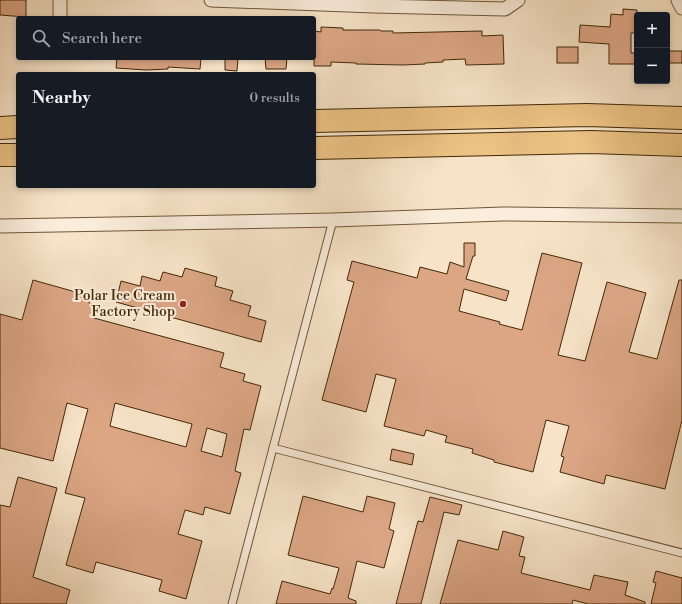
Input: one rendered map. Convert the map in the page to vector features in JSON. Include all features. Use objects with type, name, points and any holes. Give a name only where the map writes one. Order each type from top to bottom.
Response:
[{"type":"highway","points":[[316,121],[587,115],[682,118]]},
{"type":"highway","points":[[0,128],[16,128]]},
{"type":"highway","points":[[316,148],[591,142],[682,145]]},
{"type":"highway","points":[[0,155],[16,155]]},
{"type":"street","points":[[60,0],[60,16]]},
{"type":"street","points":[[211,0],[374,3],[505,9],[518,0]]},
{"type":"street","points":[[678,0],[682,8]]},
{"type":"street","points":[[0,226],[333,220],[503,214],[682,216]]},
{"type":"lane","points":[[232,604],[333,220]]},
{"type":"lane","points":[[273,448],[682,553]]},
{"type":"building","points":[[0,0],[26,0],[26,16],[0,15]]},
{"type":"building","points":[[623,9],[637,10],[637,12],[634,12],[634,33],[631,33],[631,53],[634,53],[634,64],[609,64],[609,44],[579,42],[580,25],[610,27],[611,14],[623,15]]},
{"type":"building","points":[[321,27],[343,28],[343,30],[393,31],[393,33],[482,31],[482,36],[503,35],[504,64],[466,65],[465,59],[403,65],[331,62],[331,66],[314,66],[314,60],[316,60],[316,31],[321,32]]},
{"type":"building","points":[[557,47],[578,47],[578,63],[557,63]]},
{"type":"building","points":[[670,51],[682,51],[682,63],[670,63]]},
{"type":"building","points":[[117,60],[201,60],[200,69],[168,67],[168,69],[146,70],[116,68]]},
{"type":"building","points":[[225,60],[238,60],[237,71],[225,70]]},
{"type":"building","points":[[265,60],[287,60],[286,69],[266,69]]},
{"type":"building","points":[[464,243],[475,243],[475,256],[473,256],[466,279],[509,291],[506,301],[464,289],[459,311],[500,322],[499,324],[522,330],[542,253],[582,263],[558,355],[585,361],[607,282],[646,293],[629,352],[657,359],[679,280],[682,280],[682,420],[665,489],[606,475],[604,484],[560,472],[564,457],[561,456],[569,426],[546,420],[533,472],[494,462],[494,460],[472,453],[473,449],[445,442],[447,436],[426,430],[424,436],[384,426],[396,379],[376,374],[366,412],[322,400],[354,282],[347,280],[352,261],[417,278],[420,267],[447,274],[450,262],[464,267]]},
{"type":"building","name":"Polar Ice Cream Factory Shop","points":[[185,268],[217,277],[215,286],[233,291],[230,300],[251,306],[248,316],[266,321],[261,342],[116,302],[121,281],[140,286],[142,276],[160,281],[163,272],[182,277]]},
{"type":"building","points":[[33,280],[90,296],[89,303],[98,305],[94,318],[224,353],[220,367],[245,374],[243,381],[261,386],[250,430],[244,429],[235,471],[241,473],[230,514],[205,507],[203,515],[185,510],[178,534],[202,541],[186,599],[159,591],[162,580],[96,562],[93,573],[66,565],[85,498],[65,493],[88,409],[67,403],[53,461],[0,448],[0,314],[22,320]],"holes":[[[115,403],[192,424],[186,447],[110,426]],[[207,428],[227,434],[222,457],[201,451]]]},
{"type":"building","points":[[392,449],[414,454],[412,465],[390,460]]},
{"type":"building","points":[[18,477],[57,488],[33,577],[70,590],[66,604],[0,604],[0,505],[10,507]]},
{"type":"building","points":[[303,496],[363,512],[367,496],[395,503],[389,529],[394,531],[384,568],[357,561],[348,598],[356,601],[356,604],[276,604],[282,581],[330,594],[339,568],[288,555]]},
{"type":"building","points":[[430,497],[462,505],[459,515],[444,512],[421,604],[396,604],[418,521],[423,522]]},
{"type":"building","points":[[503,531],[524,537],[519,556],[525,557],[521,573],[590,590],[594,575],[628,582],[625,595],[645,602],[645,604],[588,604],[573,600],[572,604],[440,604],[458,540],[498,550]]},
{"type":"building","points":[[656,571],[682,578],[682,604],[651,604],[656,583],[653,582]]},
{"type":"place","name":"Polar Ice Cream Factory Shop","points":[[183,304]]}]
